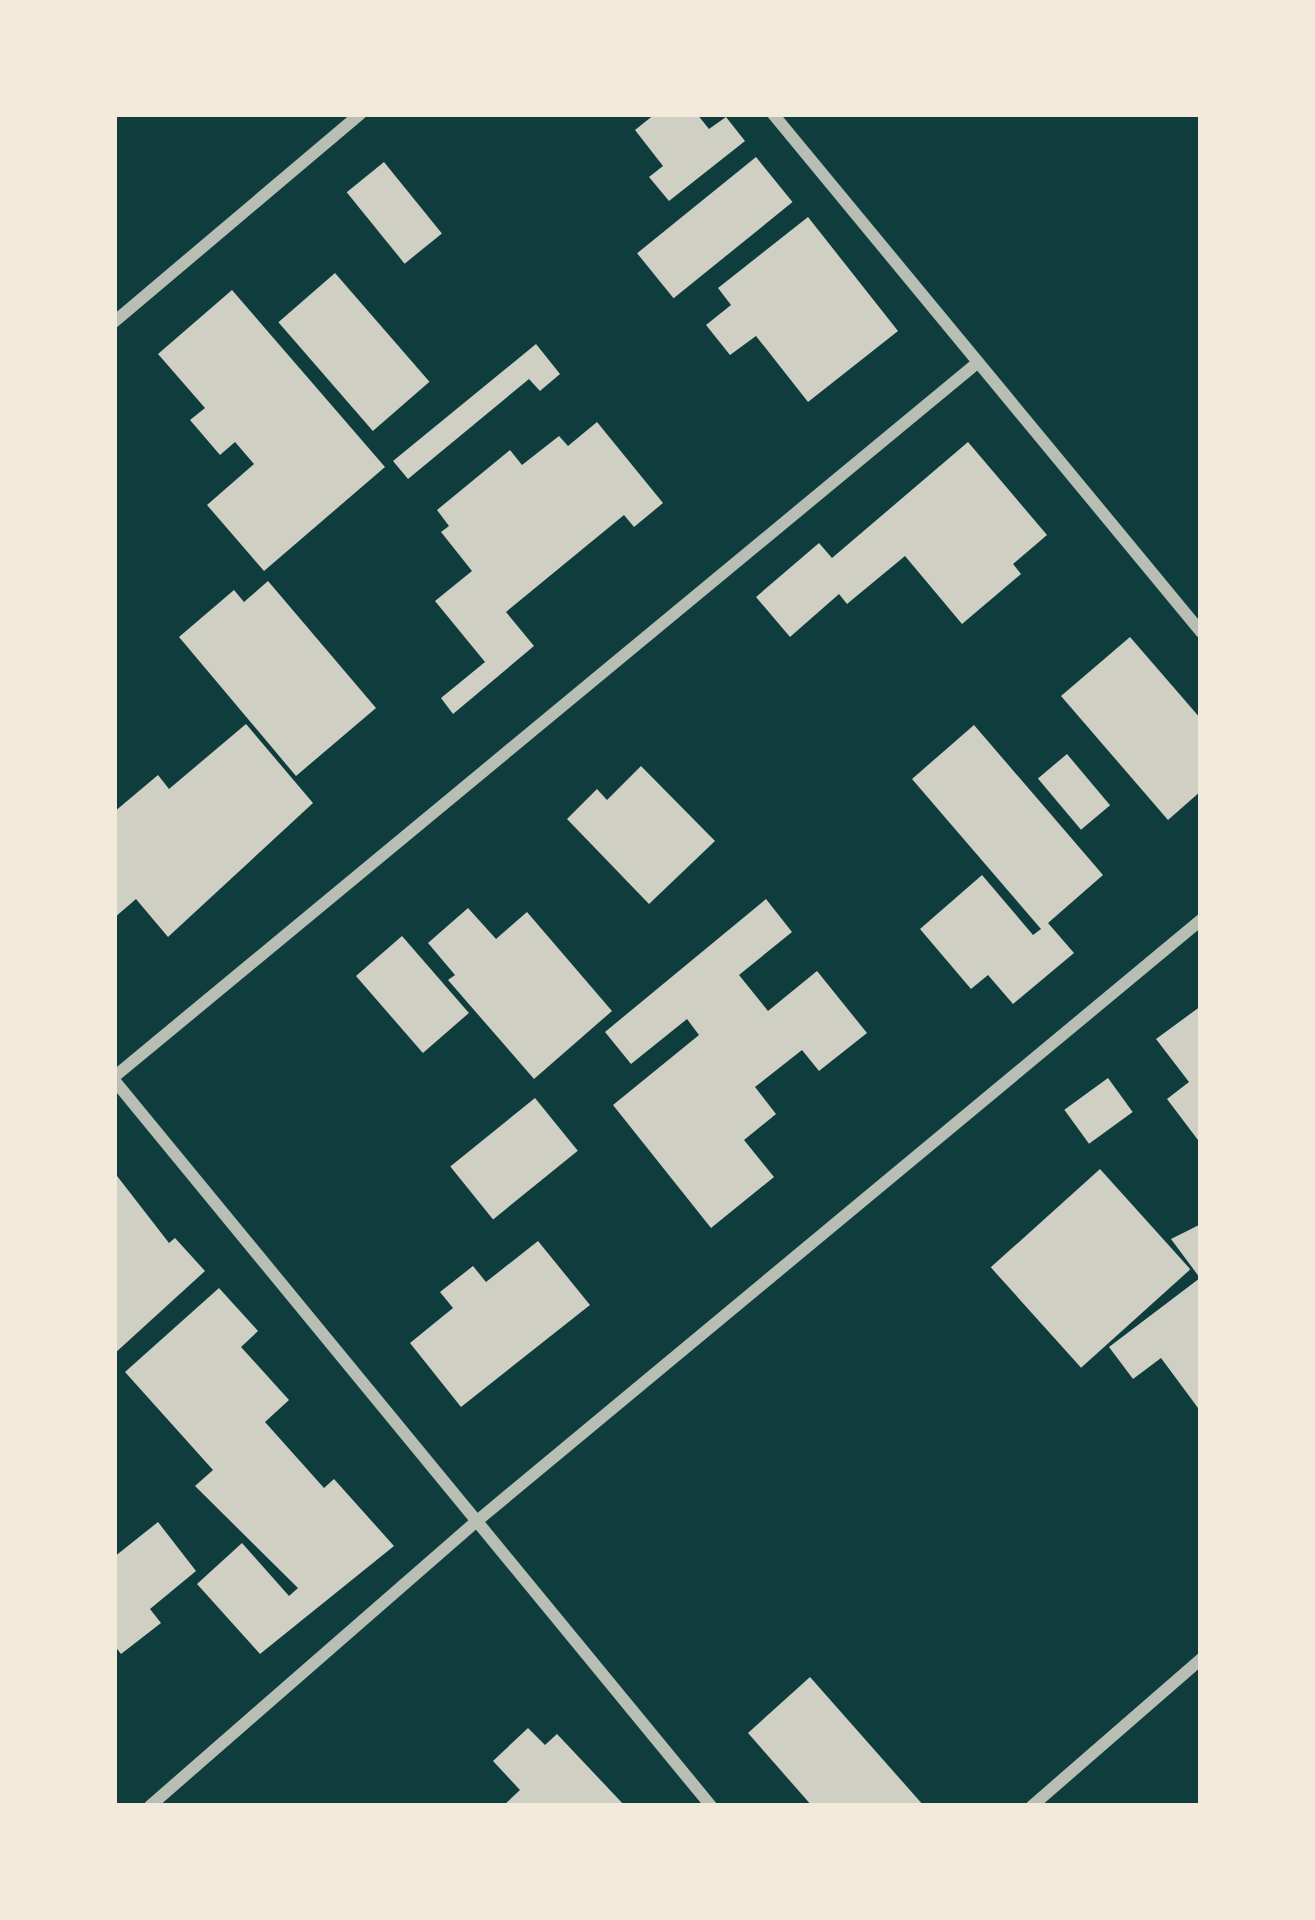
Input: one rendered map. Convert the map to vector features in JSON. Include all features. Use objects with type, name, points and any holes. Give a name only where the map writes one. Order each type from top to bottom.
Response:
[{"type":"street","points":[[114,322],[360,114]]},
{"type":"street","points":[[773,114],[1201,632]]},
{"type":"street","points":[[711,1806],[114,1078],[977,363]]},
{"type":"street","points":[[150,1806],[477,1521],[1201,920]]},
{"type":"street","points":[[1032,1806],[1201,1659]]},
{"type":"building","points":[[655,114],[697,114],[709,129],[726,117],[745,141],[669,201],[649,177],[663,166],[635,130]]},
{"type":"building","points":[[756,157],[793,202],[674,298],[637,253]]},
{"type":"building","points":[[384,162],[442,233],[405,264],[347,192]]},
{"type":"building","points":[[808,217],[898,331],[808,402],[756,336],[730,355],[706,325],[731,305],[718,288]]},
{"type":"building","points":[[335,273],[429,382],[373,431],[278,322]]},
{"type":"building","points":[[232,290],[385,467],[264,571],[207,505],[254,464],[235,442],[220,455],[190,420],[205,408],[158,354]]},
{"type":"building","points":[[536,344],[560,374],[540,391],[529,379],[408,479],[393,461]]},
{"type":"building","points":[[597,422],[663,503],[634,527],[624,515],[506,612],[534,646],[453,714],[441,698],[485,662],[435,601],[472,571],[441,532],[449,526],[437,510],[510,450],[522,465],[559,436],[568,446]]},
{"type":"building","points":[[968,442],[1047,535],[1013,564],[1021,574],[962,624],[905,556],[847,604],[839,594],[790,637],[756,597],[819,543],[832,558]]},
{"type":"building","points":[[268,581],[376,708],[296,776],[179,637],[234,590],[244,602]]},
{"type":"building","points":[[1130,637],[1201,719],[1201,791],[1168,820],[1061,696]]},
{"type":"building","points":[[246,724],[313,803],[168,937],[136,899],[114,918],[114,812],[158,775],[169,789]]},
{"type":"building","points":[[974,725],[1103,875],[1048,923],[1074,953],[1013,1004],[988,975],[971,989],[920,929],[982,875],[1033,935],[1041,929],[912,779]]},
{"type":"building","points":[[1067,754],[1110,805],[1081,830],[1038,778]]},
{"type":"building","points":[[641,766],[715,841],[649,904],[567,819],[597,789],[607,800]]},
{"type":"building","points":[[766,899],[792,932],[739,975],[768,1011],[817,971],[867,1033],[819,1071],[802,1050],[755,1087],[776,1114],[744,1140],[774,1177],[711,1228],[613,1105],[699,1035],[687,1019],[631,1064],[605,1032]]},
{"type":"building","points":[[468,908],[496,939],[527,912],[612,1011],[534,1079],[448,980],[455,975],[428,943]]},
{"type":"building","points":[[402,936],[469,1013],[423,1053],[356,976]]},
{"type":"building","points":[[1201,1006],[1201,1144],[1167,1099],[1189,1082],[1156,1039]]},
{"type":"building","points":[[1108,1078],[1133,1112],[1089,1144],[1064,1110]]},
{"type":"building","points":[[535,1098],[578,1151],[493,1219],[450,1167]]},
{"type":"building","points":[[1100,1169],[1190,1269],[1081,1368],[991,1267]]},
{"type":"building","points":[[114,1172],[169,1243],[175,1238],[205,1271],[114,1354]]},
{"type":"building","points":[[1201,1224],[1201,1412],[1161,1358],[1133,1379],[1109,1347],[1200,1278],[1171,1239]]},
{"type":"building","points":[[538,1241],[590,1305],[461,1407],[410,1343],[453,1308],[440,1292],[473,1266],[486,1282]]},
{"type":"building","points":[[219,1288],[258,1331],[241,1347],[289,1400],[265,1422],[324,1488],[334,1479],[394,1546],[260,1654],[197,1584],[242,1543],[289,1596],[298,1588],[195,1486],[213,1470],[125,1372]]},
{"type":"building","points":[[158,1522],[196,1571],[150,1609],[161,1623],[121,1654],[114,1645],[114,1557]]},
{"type":"building","points":[[810,1677],[924,1806],[812,1806],[748,1733]]},
{"type":"building","points":[[528,1728],[545,1745],[557,1734],[625,1806],[503,1806],[520,1790],[493,1761]]}]
